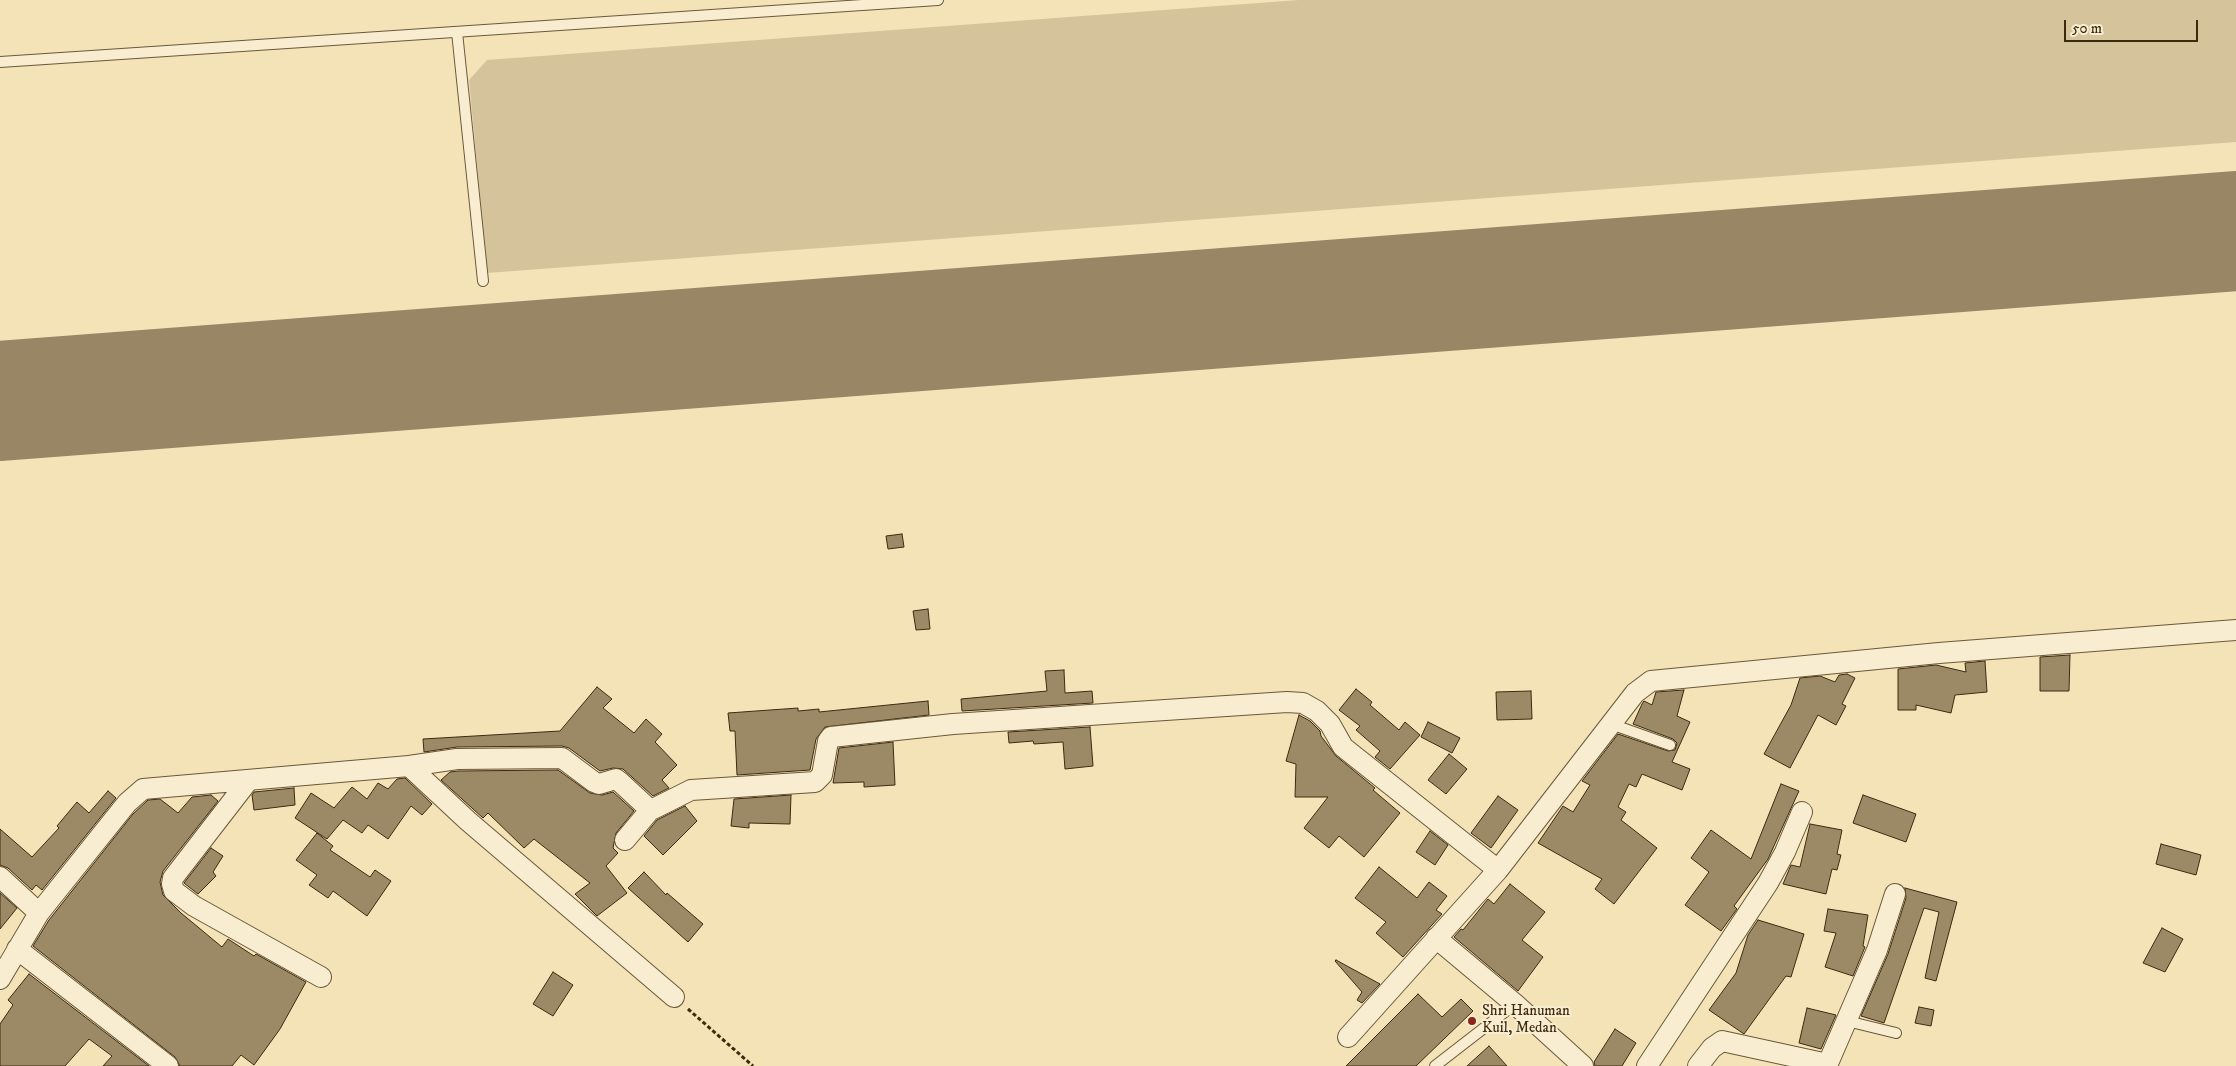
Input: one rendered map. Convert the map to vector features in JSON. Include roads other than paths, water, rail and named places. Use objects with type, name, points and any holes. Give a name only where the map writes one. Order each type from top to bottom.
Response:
[{"type":"street","points":[[1348,1037],[1498,870],[1642,686],[1662,678],[2236,630]]},
{"type":"street","points":[[625,840],[652,809],[691,790],[815,782],[822,775],[830,737],[953,724],[1287,702],[1303,703],[1317,711],[1330,724],[1343,747],[1498,870]]},
{"type":"street","points":[[0,979],[39,913],[131,798],[143,789],[409,766],[457,759],[562,758],[594,782],[599,784],[616,780],[620,782],[652,809]]},
{"type":"street","points":[[409,766],[468,821],[674,997]]},
{"type":"street","points":[[248,781],[173,878],[174,891],[194,906],[321,977]]},
{"type":"street","points":[[1647,1066],[1768,883],[1785,852],[1802,812]]},
{"type":"street","points":[[0,877],[39,913]]},
{"type":"street","points":[[1698,1066],[1709,1052],[1722,1041],[1823,1063],[1829,1060],[1883,935],[1895,894]]},
{"type":"street","points":[[1436,938],[1515,1004],[1582,1066]]},
{"type":"street","points":[[17,949],[168,1066]]},
{"type":"lane","points":[[0,62],[938,0]]},
{"type":"lane","points":[[457,32],[482,281]]},
{"type":"lane","points":[[1611,724],[1670,745]]},
{"type":"lane","points":[[1435,1066],[1515,1004]]},
{"type":"lane","points":[[1847,1021],[1896,1033]]},
{"type":"place","name":"Shri Hanuman Kuil, Medan","points":[[1472,1021]]}]
